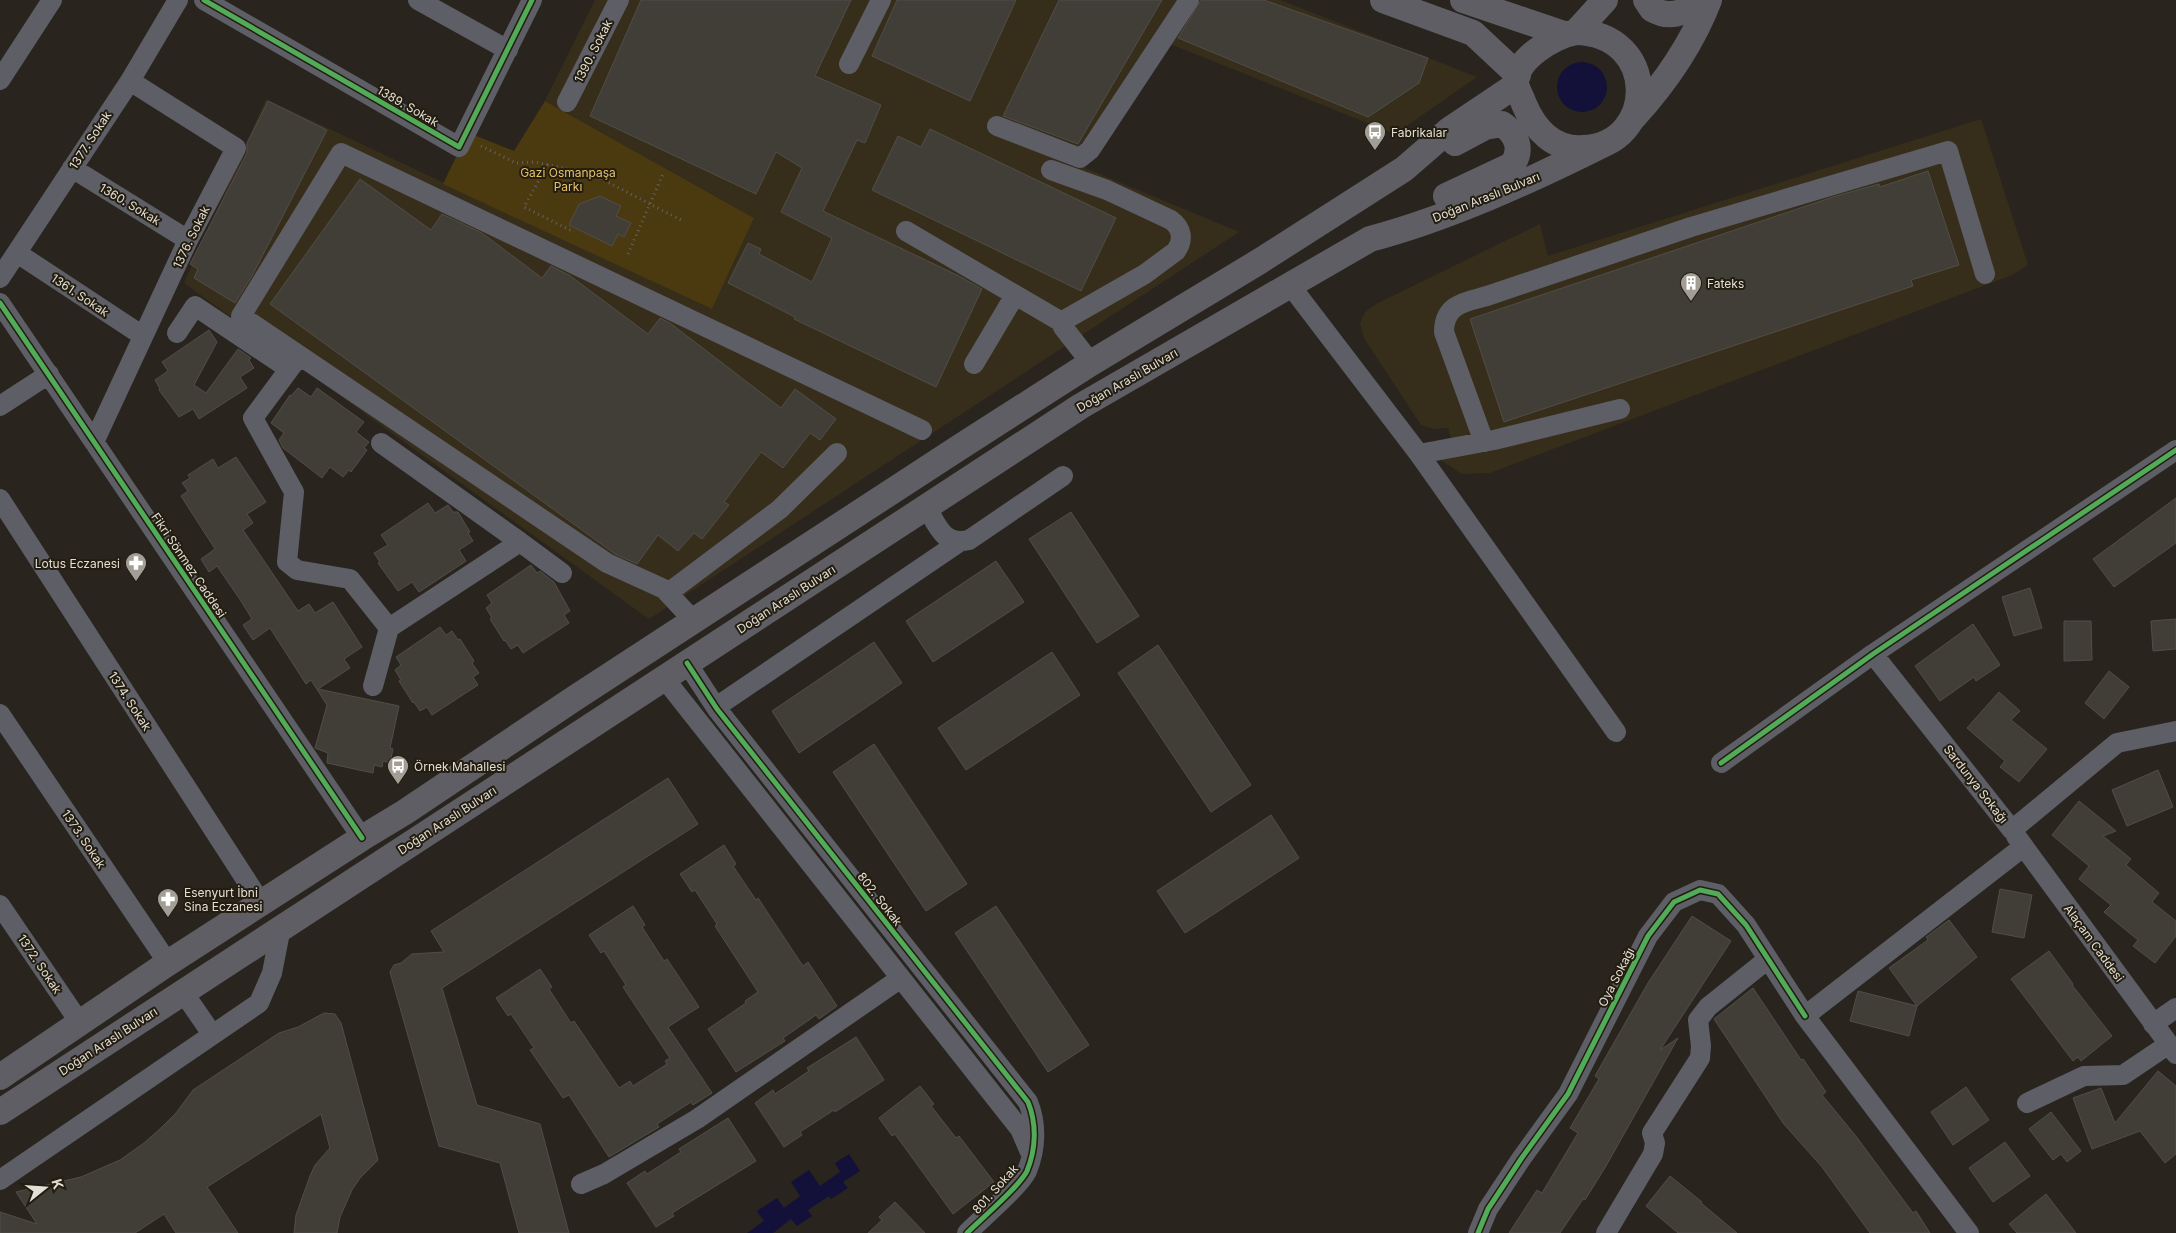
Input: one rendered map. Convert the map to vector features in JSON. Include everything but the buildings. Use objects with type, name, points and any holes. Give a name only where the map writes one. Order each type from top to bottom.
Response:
[{"type":"main road","points":[[1382,0],[1473,33],[1517,80],[1531,120],[1550,140],[1560,145],[1582,148],[1604,144],[1614,138],[1665,80],[1698,30],[1708,0]]},
{"type":"main road","points":[[1463,0],[1570,33],[1604,36],[1619,46],[1628,55],[1638,76],[1639,88],[1636,111],[1630,121]]},
{"type":"main road","points":[[1404,169],[1449,130],[1517,80],[1522,67],[1544,44],[1570,33],[1605,0]]},
{"type":"main road","points":[[1646,0],[1652,9],[1670,15],[1682,13],[1698,0]]},
{"type":"main road","points":[[0,1077],[261,902],[405,812],[694,621],[1091,364],[1260,262],[1404,169],[1485,127],[1502,124],[1510,129],[1519,148],[1518,158],[1512,165],[1391,222],[1370,240]]},
{"type":"main road","name":"Doğan Araslı Bulvarı","points":[[0,1112],[1081,406],[1370,240],[1402,231],[1543,174],[1604,144]]},
{"type":"street","points":[[0,80],[52,0]]},
{"type":"street","name":"1377. Sokak","points":[[0,278],[130,80],[178,0]]},
{"type":"street","name":"1389. Sokak","points":[[204,0],[459,147],[465,136]]},
{"type":"street","points":[[418,0],[508,50]]},
{"type":"street","points":[[465,136],[532,0]]},
{"type":"street","name":"1390. Sokak","points":[[568,102],[619,0]]},
{"type":"street","points":[[849,64],[881,0]]},
{"type":"street","points":[[998,126],[1080,158],[1090,150],[1189,0]]},
{"type":"street","name":"1376. Sokak","points":[[94,442],[188,240],[236,148],[130,80]]},
{"type":"street","points":[[1484,442],[1444,332],[1446,317],[1455,304],[1487,296],[1691,227],[1948,151],[1985,274]]},
{"type":"street","points":[[294,362],[241,316],[341,153],[922,430]]},
{"type":"street","name":"1360. Sokak","points":[[72,168],[188,240]]},
{"type":"street","points":[[1051,170],[1107,190],[1171,220],[1176,224],[1182,235],[1176,251],[1153,268],[1068,318],[1063,327],[1091,364]]},
{"type":"street","points":[[906,231],[1065,324]]},
{"type":"street","name":"1361. Sokak","points":[[17,253],[143,336]]},
{"type":"street","points":[[1290,285],[1419,454],[1616,732]]},
{"type":"street","points":[[974,364],[1015,295]]},
{"type":"street","name":"Fikri Sönmez Caddesi","points":[[0,303],[362,838]]},
{"type":"street","points":[[177,333],[196,306],[294,362],[607,563],[668,593],[694,621]]},
{"type":"street","points":[[294,362],[253,418],[294,492],[287,562],[296,570],[350,579],[389,628]]},
{"type":"street","points":[[0,406],[48,374]]},
{"type":"street","points":[[1419,454],[1484,442],[1620,409]]},
{"type":"street","points":[[381,443],[562,573]]},
{"type":"street","points":[[1721,763],[1874,654],[2176,450]]},
{"type":"street","points":[[668,593],[780,509],[837,453]]},
{"type":"street","points":[[716,707],[958,543],[969,540],[1063,476]]},
{"type":"street","name":"1374. Sokak","points":[[0,499],[261,902]]},
{"type":"street","points":[[927,508],[941,532],[950,541],[958,543]]},
{"type":"street","points":[[373,686],[389,628],[520,542]]},
{"type":"street","name":"Sardunya Sokağı","points":[[1874,654],[2018,838],[2118,743],[2176,731]]},
{"type":"street","name":"802. Sokak","points":[[688,663],[716,707],[1028,1102],[1033,1115],[1034,1136],[1031,1154]]},
{"type":"street","points":[[664,678],[1020,1129],[1031,1154]]},
{"type":"street","name":"1373. Sokak","points":[[0,714],[168,963]]},
{"type":"street","points":[[1805,1016],[2018,838]]},
{"type":"street","name":"Alaçam Caddesi","points":[[2018,838],[2172,1049]]},
{"type":"street","name":"Oya Sokağı","points":[[1478,1233],[1488,1209],[1568,1094],[1648,936],[1674,902],[1700,890],[1718,894],[1746,925],[1805,1016],[1969,1233]]},
{"type":"street","name":"1372. Sokak","points":[[0,905],[80,1024]]},
{"type":"street","points":[[0,1180],[259,1003],[272,973],[281,928]]},
{"type":"street","points":[[1596,1232],[1653,1154],[1655,1143],[1652,1133],[1700,1058],[1701,1046],[1698,1020],[1708,1007],[1768,959]]},
{"type":"street","points":[[581,1184],[604,1174],[697,1119],[901,978]]},
{"type":"street","points":[[183,992],[212,1034]]},
{"type":"street","points":[[2153,1024],[2176,1008]]},
{"type":"street","points":[[2027,1103],[2084,1076],[2123,1075],[2172,1049]]},
{"type":"street","name":"801. Sokak","points":[[967,1233],[1026,1172],[1031,1154]]},
{"type":"path","points":[[465,136],[486,149],[516,163],[548,164],[594,176],[681,220]]},
{"type":"path","points":[[548,164],[524,207],[574,232]]},
{"type":"path","points":[[628,254],[663,174]]},
{"type":"shaded area","points":[[595,0],[1280,0],[1477,77],[1395,134],[1165,42],[1085,168],[1239,232],[649,619],[184,283],[266,99],[712,309],[754,218],[545,101]]},
{"type":"shaded area","points":[[1577,62],[1587,62],[1600,69],[1607,82],[1607,92],[1600,105],[1587,112],[1577,112],[1568,108],[1561,101],[1557,92],[1557,82],[1561,73],[1568,66]]},
{"type":"shaded area","points":[[1981,119],[2028,265],[2012,275],[1490,473],[1462,474],[1442,461],[1436,454],[1453,443],[1448,428],[1434,429],[1421,425],[1364,338],[1360,323],[1365,312],[1376,304],[1540,224],[1548,256]]},
{"type":"shaded area","points":[[849,1154],[860,1171],[843,1182],[848,1188],[831,1199],[829,1196],[808,1210],[812,1216],[797,1226],[791,1219],[773,1233],[747,1233],[764,1221],[757,1211],[777,1198],[784,1208],[800,1196],[791,1182],[809,1170],[820,1186],[840,1172],[835,1163]]},
{"type":"green space","name":"Gazi Osmanpaşa Parkı","points":[[545,101],[754,218],[712,309],[443,184],[457,155],[474,135],[514,151]]},
{"type":"cycle path","points":[[204,0],[459,147],[532,0]]},
{"type":"cycle path","points":[[0,303],[362,838]]},
{"type":"cycle path","points":[[1721,763],[1873,654],[2176,450]]},
{"type":"cycle path","points":[[687,663],[717,709],[1028,1102],[1033,1119],[1034,1145],[1027,1171],[1008,1194],[967,1233]]},
{"type":"cycle path","points":[[1478,1233],[1488,1209],[1568,1094],[1648,936],[1674,902],[1700,890],[1718,894],[1746,925],[1805,1016]]},
{"type":"place","name":"Fabrikalar","points":[[1375,151]]},
{"type":"place","name":"Fateks","points":[[1691,302]]},
{"type":"place","name":"Lotus Eczanesi","points":[[136,582]]},
{"type":"place","name":"Örnek Mahallesi","points":[[398,785]]},
{"type":"place","name":"Esenyurt İbni Sina Eczanesi","points":[[168,918]]}]
